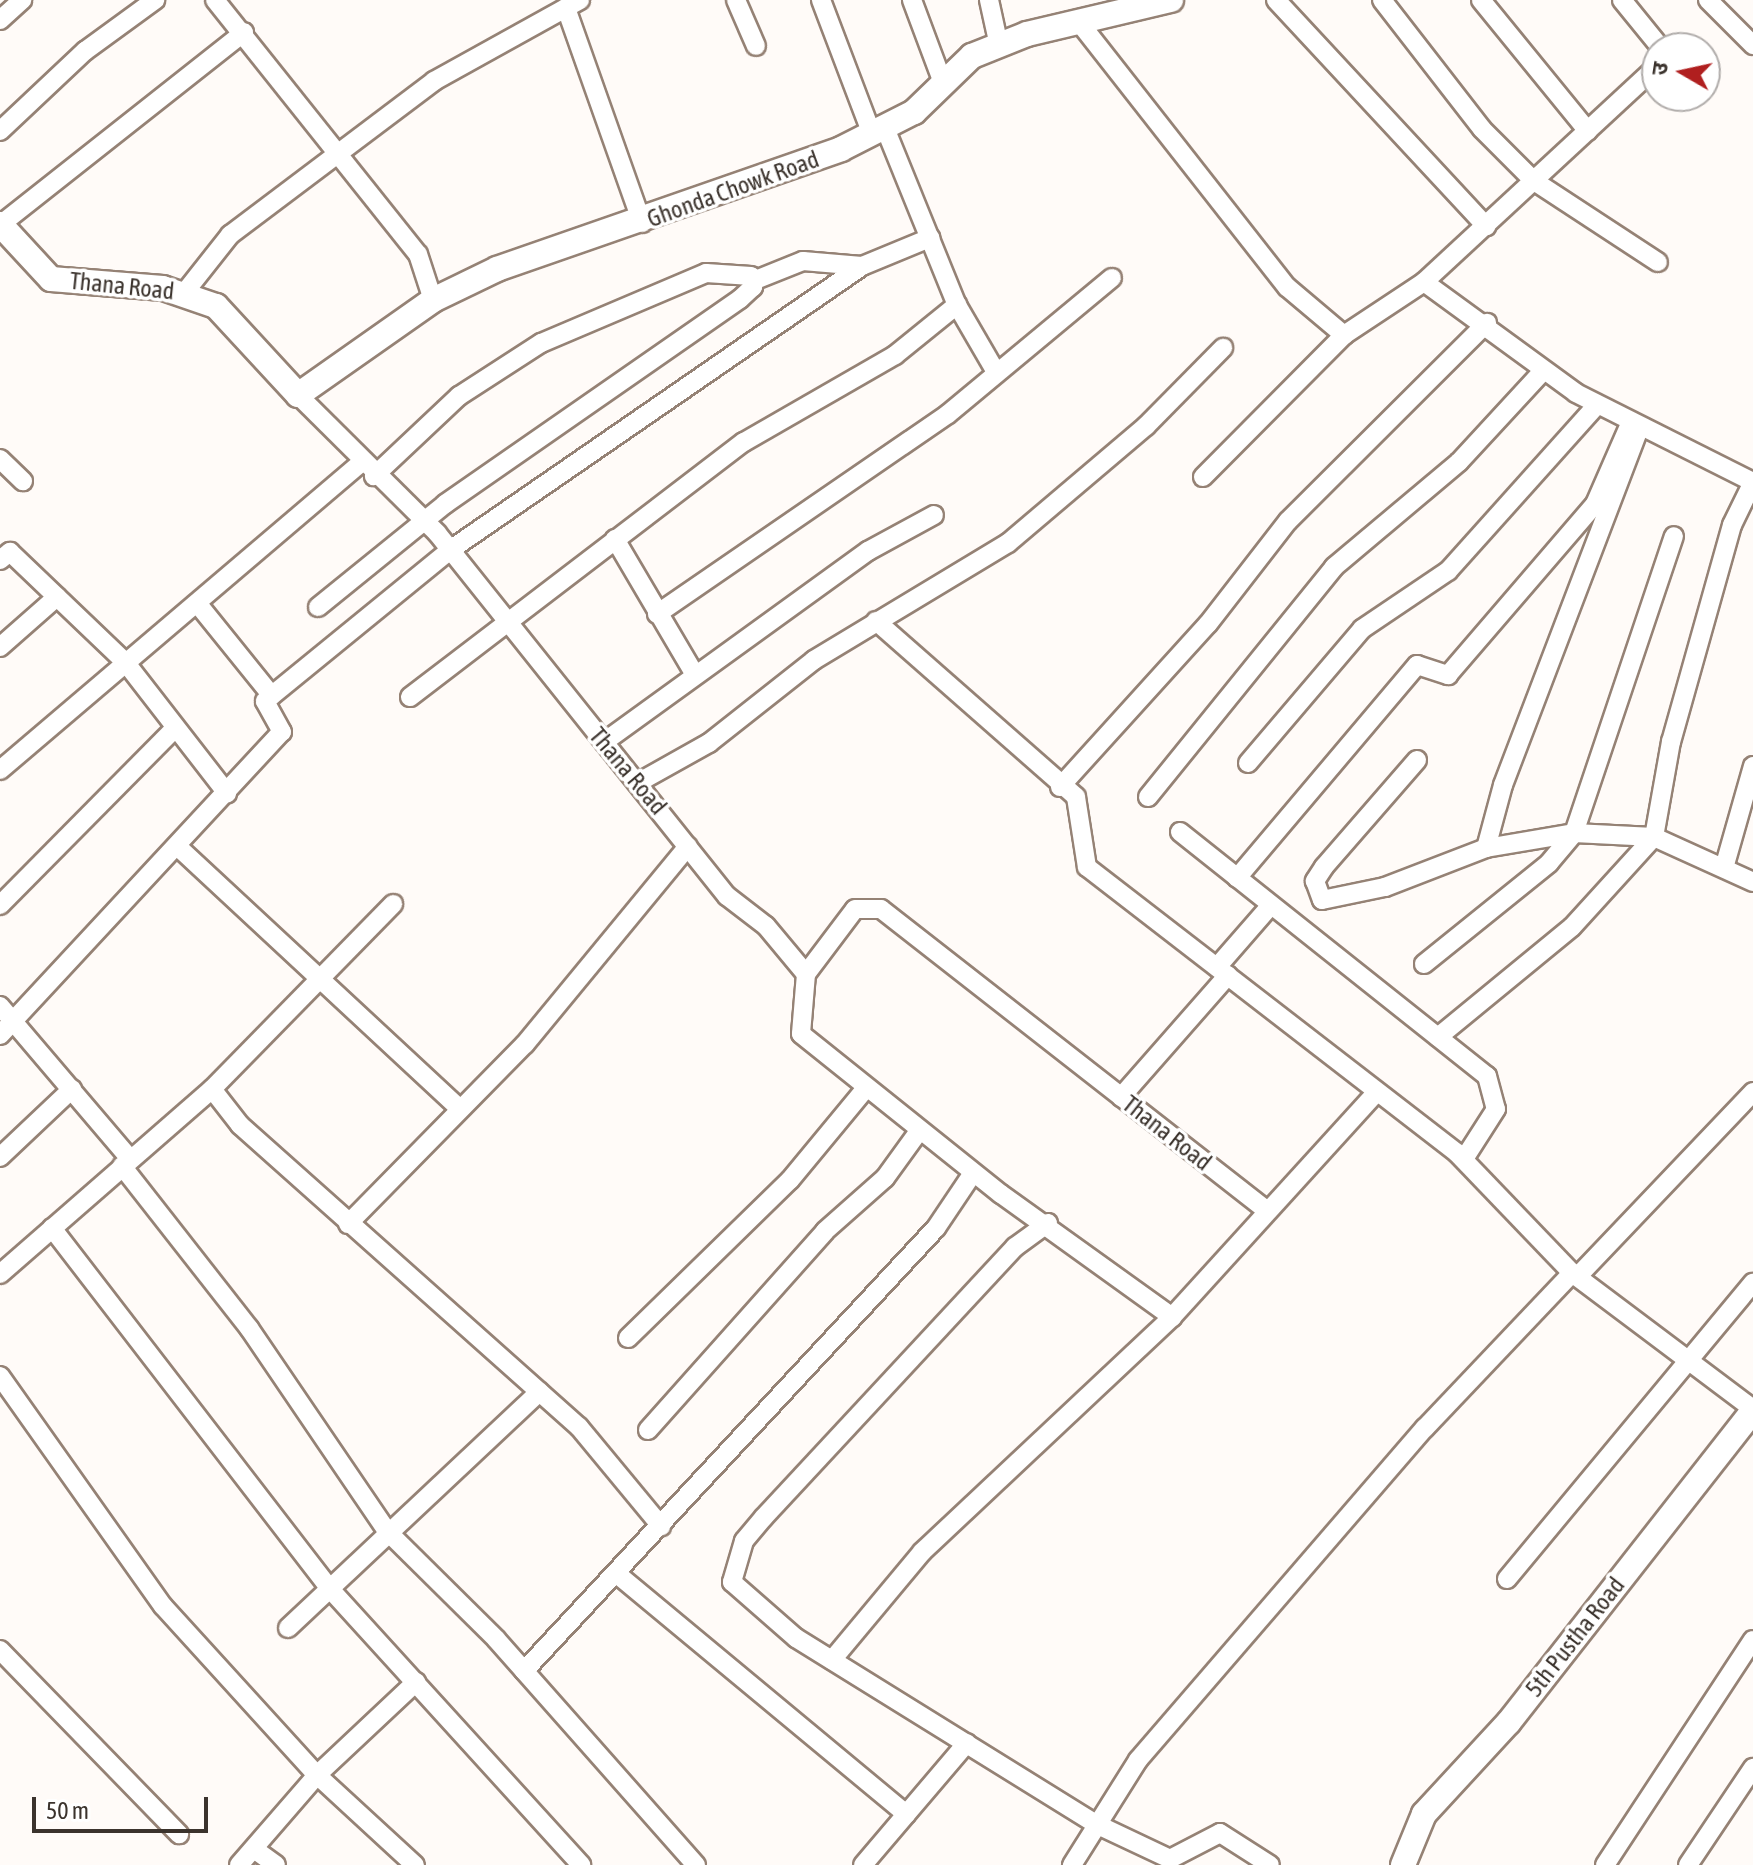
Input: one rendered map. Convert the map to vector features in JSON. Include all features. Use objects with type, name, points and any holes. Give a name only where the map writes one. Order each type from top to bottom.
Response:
[{"type":"street","points":[[0,20],[22,0]]},
{"type":"street","points":[[0,131],[85,51],[155,0]]},
{"type":"street","points":[[215,0],[341,151],[418,254],[433,300]]},
{"type":"street","points":[[736,0],[756,46]]},
{"type":"street","points":[[821,0],[930,238],[957,305],[996,372]]},
{"type":"street","points":[[912,0],[943,83]]},
{"type":"street","points":[[989,0],[999,46]]},
{"type":"street","name":"Ghonda Chowk Road","points":[[298,395],[433,300],[497,269],[642,223],[879,131],[943,83],[972,56],[1079,22],[1171,0]]},
{"type":"street","points":[[1276,0],[1486,226]]},
{"type":"street","points":[[1382,0],[1482,129],[1534,181],[1658,262]]},
{"type":"street","points":[[1481,0],[1588,131]]},
{"type":"street","points":[[1622,0],[1648,32]]},
{"type":"street","points":[[1708,0],[1753,45]]},
{"type":"street","points":[[185,292],[230,235],[434,81],[573,4],[642,223]]},
{"type":"street","points":[[1079,22],[1287,287],[1344,335]]},
{"type":"street","points":[[0,225],[244,32]]},
{"type":"street","points":[[1203,477],[1344,335],[1424,282],[1641,81]]},
{"type":"street","name":"Thana Road","points":[[0,225],[51,279],[185,292],[239,325],[367,470],[450,550],[604,742],[641,781],[688,846],[806,974],[855,909],[881,909],[1265,1209]]},
{"type":"street","points":[[0,1035],[7,1013],[177,846],[282,732],[265,701],[450,550],[862,266],[930,238]]},
{"type":"street","points":[[318,607],[426,524],[705,325],[753,281],[803,261],[862,266]]},
{"type":"street","points":[[0,770],[197,603],[459,396],[584,321],[706,273],[742,274],[753,281]]},
{"type":"street","points":[[657,614],[948,414],[1112,278]]},
{"type":"street","points":[[1424,282],[1487,323],[1543,371],[1597,405],[1634,426],[1753,482],[1671,742],[1654,837],[1572,927],[1438,1037]]},
{"type":"street","points":[[410,697],[506,618],[744,442],[895,355],[957,305]]},
{"type":"street","points":[[1060,787],[1188,647],[1288,521],[1487,323]]},
{"type":"street","points":[[641,781],[709,743],[876,621],[1008,543],[1074,491],[1223,348]]},
{"type":"street","points":[[1148,797],[1334,567],[1459,462],[1543,371]]},
{"type":"street","points":[[1248,763],[1362,629],[1448,571],[1597,405]]},
{"type":"street","points":[[1486,848],[1503,785],[1634,426]]},
{"type":"street","points":[[1237,878],[1417,665],[1448,675],[1595,504],[1634,426]]},
{"type":"street","points":[[0,459],[23,481]]},
{"type":"street","points":[[604,742],[868,551],[934,515]]},
{"type":"street","points":[[1424,964],[1549,863],[1574,833],[1674,536]]},
{"type":"street","points":[[615,539],[695,675]]},
{"type":"street","points":[[0,560],[10,552],[126,663],[227,793]]},
{"type":"street","points":[[0,647],[57,597]]},
{"type":"street","points":[[197,603],[272,696]]},
{"type":"street","points":[[876,621],[1081,803],[1087,867],[1223,971],[1375,1094],[1464,1159],[1575,1275],[1689,1365],[1750,1421]]},
{"type":"street","points":[[0,905],[175,728]]},
{"type":"street","points":[[1417,760],[1324,867],[1315,892],[1331,903],[1486,848],[1574,833],[1654,837],[1753,882]]},
{"type":"street","points":[[1724,868],[1753,766]]},
{"type":"street","points":[[1180,832],[1487,1076],[1496,1092],[1488,1127],[1464,1159]]},
{"type":"street","points":[[177,846],[322,975],[458,1107]]},
{"type":"street","points":[[348,1224],[458,1107],[525,1044],[688,846]]},
{"type":"street","points":[[0,1274],[212,1089],[393,904]]},
{"type":"street","points":[[1121,1097],[1223,971],[1271,905]]},
{"type":"street","points":[[806,974],[797,1027],[866,1088],[973,1173],[1048,1223],[1172,1317]]},
{"type":"street","points":[[7,1013],[72,1089],[249,1328],[387,1531],[524,1671],[696,1865]]},
{"type":"street","points":[[628,1338],[790,1180],[866,1088]]},
{"type":"street","points":[[0,1157],[72,1089]]},
{"type":"street","points":[[212,1089],[348,1224],[539,1392],[661,1526]]},
{"type":"street","points":[[1072,1865],[1138,1760],[1425,1428],[1753,1092]]},
{"type":"street","points":[[832,1660],[922,1552],[1172,1317],[1265,1209],[1375,1094]]},
{"type":"street","points":[[648,1430],[825,1231],[885,1178],[919,1131]]},
{"type":"street","points":[[524,1671],[943,1220],[973,1173]]},
{"type":"street","points":[[1048,1223],[1015,1247],[744,1541],[732,1582],[832,1660],[1098,1825],[1168,1862],[1220,1833],[1270,1865]]},
{"type":"street","points":[[52,1228],[331,1590],[581,1865]]},
{"type":"street","points":[[1507,1579],[1689,1365],[1753,1283]]},
{"type":"street","points":[[0,1376],[163,1606],[317,1775],[415,1865]]},
{"type":"street","points":[[288,1628],[331,1590],[387,1531],[539,1392]]},
{"type":"street","name":"5th Pustha Road","points":[[1403,1865],[1424,1814],[1509,1722],[1750,1421]]},
{"type":"street","points":[[617,1574],[906,1814]]},
{"type":"street","points":[[1605,1865],[1753,1640]]},
{"type":"street","points":[[0,1650],[179,1834]]},
{"type":"street","points":[[239,1865],[317,1775],[416,1682]]},
{"type":"street","points":[[863,1865],[967,1743]]},
{"type":"street","points":[[1688,1865],[1753,1768]]},
{"type":"street","points":[[254,1849],[276,1865]]}]
